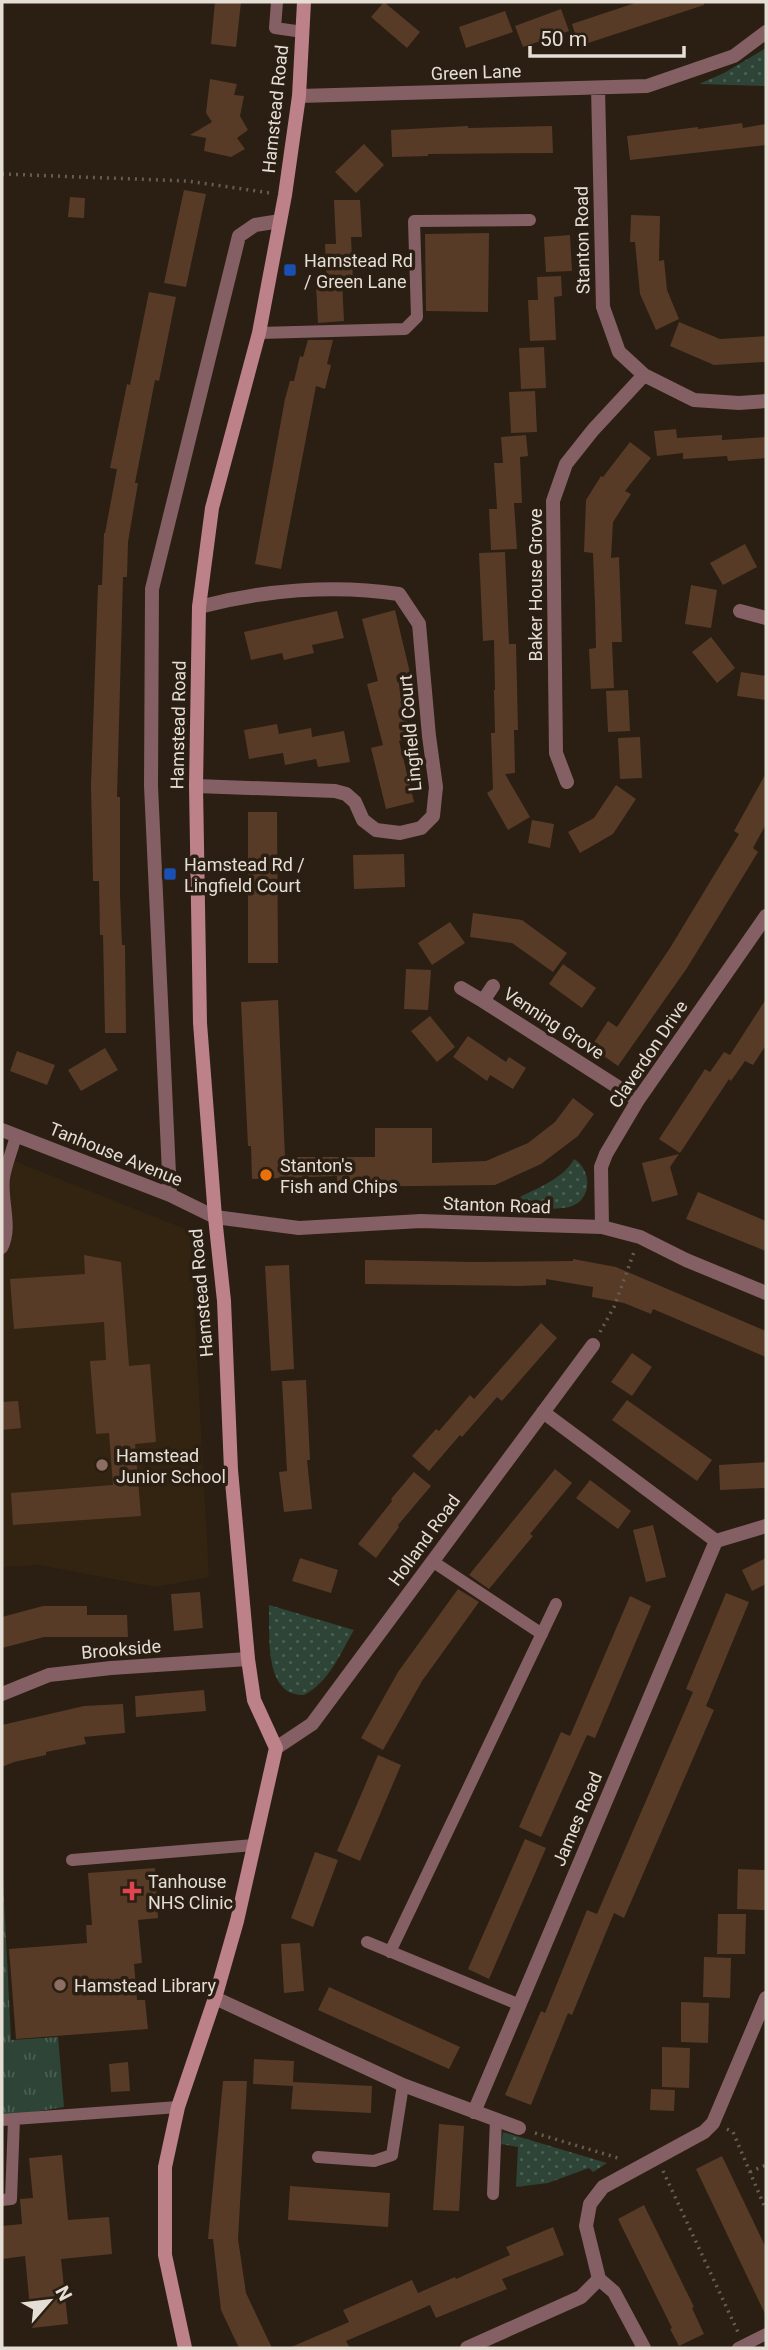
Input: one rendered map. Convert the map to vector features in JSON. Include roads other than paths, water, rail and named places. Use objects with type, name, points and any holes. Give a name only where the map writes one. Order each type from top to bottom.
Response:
[{"type":"main road","name":"Hamstead Road","points":[[276,1748],[254,1700],[231,1470],[224,1301],[200,1023],[195,786],[200,607],[212,508],[259,332],[285,195],[299,96],[304,2]]},
{"type":"main road","points":[[185,2348],[165,2255],[165,2167],[178,2107],[215,1998],[237,1921],[276,1748]]},
{"type":"street","name":"Green Lane","points":[[299,96],[647,86],[734,56],[766,32]]},
{"type":"street","name":"Stanton Road","points":[[598,88],[603,307],[619,352],[644,375],[694,400],[739,403],[766,401]]},
{"type":"street","name":"Hamstead Road","points":[[170,1195],[150,786],[152,589],[239,236],[255,225],[280,220]]},
{"type":"street","name":"Baker House Grove","points":[[567,782],[556,753],[553,501],[566,464],[593,430],[644,375]]},
{"type":"street","name":"Lingfield Court","points":[[195,786],[335,791],[346,794],[355,802],[363,820],[376,830],[400,833],[421,828],[433,816],[436,787],[419,624],[399,594],[373,590],[292,591],[200,607]]},
{"type":"street","points":[[740,611],[766,618]]},
{"type":"street","name":"Claverdon Drive","points":[[603,1227],[601,1167],[606,1154],[638,1100],[766,916]]},
{"type":"street","name":"Venning Grove","points":[[483,1001],[493,986]]},
{"type":"street","name":"Venning Grove","points":[[461,988],[638,1100]]},
{"type":"street","name":"Tanhouse Avenue","points":[[2,1130],[170,1195],[215,1217]]},
{"type":"street","name":"Stanton Road","points":[[215,1217],[299,1228],[421,1221],[603,1227],[640,1237],[686,1260],[766,1293]]},
{"type":"street","name":"Holland Road","points":[[276,1748],[312,1724],[593,1345]]},
{"type":"street","points":[[543,1412],[716,1541],[766,1526]]},
{"type":"street","name":"James Road","points":[[474,2112],[716,1541]]},
{"type":"street","name":"Brookside","points":[[2,1693],[49,1675],[248,1659]]},
{"type":"street","points":[[215,1998],[403,2085],[519,2128]]},
{"type":"street","points":[[644,2348],[614,2292],[599,2279],[586,2226],[590,2204],[603,2187],[656,2156],[705,2132],[713,2123],[762,2022],[766,1998]]},
{"type":"street","points":[[467,2348],[581,2297],[599,2279]]},
{"type":"lane","points":[[276,2],[275,28],[303,32]]},
{"type":"lane","points":[[259,332],[405,329],[417,317],[414,221],[530,220]]},
{"type":"lane","points":[[2,1248],[7,1238],[3,1191],[16,1135]]},
{"type":"lane","points":[[438,1565],[542,1634]]},
{"type":"lane","points":[[390,1952],[556,1604]]},
{"type":"lane","points":[[72,1860],[254,1845]]},
{"type":"lane","points":[[367,1942],[520,2005]]},
{"type":"lane","points":[[318,2157],[374,2161],[392,2155],[403,2085]]},
{"type":"lane","points":[[2,2200],[11,2199],[8,2119],[178,2107]]},
{"type":"lane","points":[[493,2194],[496,2119]]},
{"type":"lane","points":[[741,2347],[766,2334]]},
{"type":"place","name":"Hamstead Rd / Green Lane","points":[[290,270]]},
{"type":"place","name":"Hamstead Rd / Lingfield Court","points":[[170,874]]},
{"type":"place","name":"Stanton's Fish and Chips","points":[[266,1175]]},
{"type":"place","name":"Hamstead Junior School","points":[[102,1465]]},
{"type":"place","name":"Tanhouse NHS Clinic","points":[[132,1891]]},
{"type":"place","name":"Hamstead Library","points":[[60,1985]]}]
